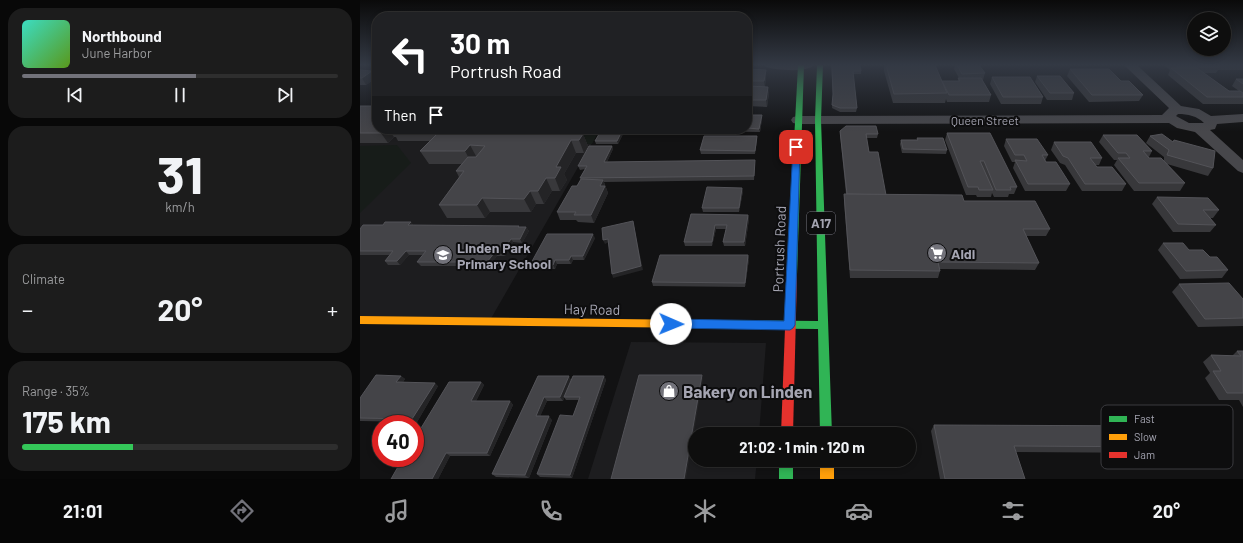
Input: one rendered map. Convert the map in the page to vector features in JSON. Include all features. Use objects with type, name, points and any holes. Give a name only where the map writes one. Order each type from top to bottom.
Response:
[{"type":"main road","name":"Portrush Road","points":[[787,427],[798,120],[802,87]]},
{"type":"main road","name":"A17","points":[[819,87],[818,120],[826,427]]},
{"type":"main road","name":"Hay Road","points":[[360,320],[824,325]]},
{"type":"main road","points":[[786,467],[786,479]]},
{"type":"main road","points":[[827,467],[827,479]]},
{"type":"street","points":[[1151,87],[1176,115]]},
{"type":"street","name":"Queen Street","points":[[798,120],[1199,114],[1204,124]]},
{"type":"street","points":[[1204,124],[1243,118]]},
{"type":"street","points":[[1204,124],[1243,168]]},
{"type":"shaded area","name":"Linden Park Primary School","points":[[360,112],[372,124],[372,134],[597,134],[489,322],[360,320]]},
{"type":"shaded area","points":[[511,134],[597,134],[592,144],[499,143]]},
{"type":"shaded area","points":[[397,145],[411,163],[360,213],[360,146]]},
{"type":"shaded area","points":[[631,342],[766,343],[760,427],[688,427],[688,467],[756,467],[755,479],[588,479]]},
{"type":"building","points":[[752,87],[768,87],[766,100],[752,100]]},
{"type":"building","points":[[833,87],[855,87],[857,108],[840,108],[832,105]]},
{"type":"building","points":[[892,87],[945,87],[947,93],[894,94]]},
{"type":"building","points":[[945,87],[987,87],[991,95],[949,95]]},
{"type":"building","points":[[998,87],[1037,87],[1043,97],[1003,97]]},
{"type":"building","points":[[1046,87],[1069,87],[1074,93],[1050,93]]},
{"type":"building","points":[[1086,87],[1135,87],[1143,95],[1092,95]]},
{"type":"building","points":[[1195,87],[1224,87],[1229,91],[1240,91],[1243,93],[1243,97],[1207,97]]},
{"type":"building","points":[[360,106],[372,106],[372,133],[360,133]]},
{"type":"building","points":[[752,115],[762,115],[759,129],[752,128]]},
{"type":"building","points":[[846,126],[876,126],[878,134],[866,134],[869,152],[878,152],[886,195],[847,194],[840,131]]},
{"type":"building","points":[[947,133],[990,133],[1017,187],[1010,187],[1011,190],[996,190],[984,161],[980,161],[993,190],[979,190],[978,187],[968,187]]},
{"type":"building","points":[[437,134],[583,134],[579,140],[571,140],[556,167],[561,167],[555,178],[546,178],[538,191],[530,191],[524,199],[482,198],[477,205],[439,205],[464,171],[456,171],[468,157],[476,157],[485,146],[470,145],[465,151],[420,151]]},
{"type":"building","points":[[599,134],[620,134],[617,141],[595,141]]},
{"type":"building","points":[[1162,134],[1173,142],[1174,140],[1215,151],[1213,168],[1167,155],[1169,150],[1150,136]]},
{"type":"building","points":[[1103,135],[1137,135],[1152,151],[1143,151],[1149,158],[1161,158],[1185,183],[1139,183],[1118,158],[1130,158],[1126,153],[1118,153]]},
{"type":"building","points":[[704,136],[757,136],[755,151],[700,150]]},
{"type":"building","points":[[917,138],[943,138],[947,150],[903,149],[901,140],[918,140]]},
{"type":"building","points":[[1006,139],[1037,139],[1048,155],[1042,155],[1046,162],[1056,162],[1070,184],[1028,184],[1015,160],[1027,161],[1024,155],[1015,155]]},
{"type":"building","points":[[1054,142],[1091,142],[1102,158],[1090,158],[1097,167],[1112,167],[1126,184],[1085,184],[1068,158],[1063,156]]},
{"type":"building","points":[[589,146],[612,146],[604,162],[755,160],[754,176],[580,178],[587,166],[578,166]]},
{"type":"building","points":[[581,179],[603,180],[600,186],[605,186],[591,215],[574,215],[576,212],[557,212],[572,186],[577,186]]},
{"type":"building","points":[[707,187],[742,188],[739,208],[702,208]]},
{"type":"building","name":"Aldi","points":[[844,194],[962,195],[964,201],[1035,201],[1050,229],[1023,229],[1039,263],[938,262],[940,271],[850,270]]},
{"type":"building","points":[[1157,197],[1208,198],[1219,210],[1203,210],[1216,225],[1178,224]]},
{"type":"building","points":[[691,214],[748,215],[744,242],[723,242],[727,225],[715,225],[712,242],[684,242]]},
{"type":"building","points":[[633,221],[641,266],[612,274],[608,239],[603,240],[602,228]]},
{"type":"building","points":[[385,222],[411,222],[408,225],[526,227],[520,239],[511,239],[502,252],[495,252],[487,262],[417,262],[426,251],[406,251],[397,261],[385,261],[393,251],[360,251],[360,229],[363,225],[383,225]]},
{"type":"building","points":[[547,234],[593,234],[583,256],[571,256],[569,260],[555,260],[553,265],[530,265]]},
{"type":"building","points":[[1163,243],[1183,243],[1189,250],[1203,250],[1210,257],[1217,257],[1228,270],[1186,271]]},
{"type":"building","points":[[660,255],[748,255],[745,283],[652,282]]},
{"type":"building","points":[[1229,283],[1243,299],[1243,318],[1205,319],[1179,284]]},
{"type":"building","points":[[1237,351],[1243,351],[1243,393],[1227,393],[1213,371],[1221,371],[1211,355],[1241,356]]},
{"type":"building","points":[[376,375],[401,376],[396,382],[435,383],[415,415],[372,415],[372,418],[360,418],[360,398]]},
{"type":"building","points":[[639,375],[702,375],[693,427],[688,427],[688,456],[684,479],[611,479]]},
{"type":"building","points":[[538,376],[569,376],[560,397],[544,397],[536,416],[549,416],[525,475],[492,474]]},
{"type":"building","points":[[573,376],[604,376],[570,475],[537,474],[560,415],[573,416],[580,397],[564,397]]},
{"type":"building","points":[[449,382],[481,382],[471,401],[510,401],[487,453],[446,453],[432,479],[391,479],[398,467],[424,467],[424,423]]},
{"type":"building","points":[[934,425],[1101,426],[1101,447],[1014,446],[1025,479],[945,479]]},
{"type":"traffic: fast","points":[[792,275],[800,87]]},
{"type":"traffic: fast","points":[[819,87],[818,120],[826,427]]},
{"type":"traffic: fast","points":[[701,324],[824,325]]},
{"type":"traffic: fast","points":[[786,467],[786,479]]},
{"type":"traffic: slow","points":[[360,320],[701,324]]},
{"type":"traffic: slow","points":[[827,467],[827,479]]},
{"type":"traffic: jam","points":[[787,427],[792,275]]},
{"type":"place","name":"Aldi","points":[[937,253]]},
{"type":"place","name":"Linden Park Primary School","points":[[443,255]]},
{"type":"place","name":"Bakery on Linden","points":[[669,391]]},
{"type":"route","points":[[671,324],[790,325],[796,147]]}]
